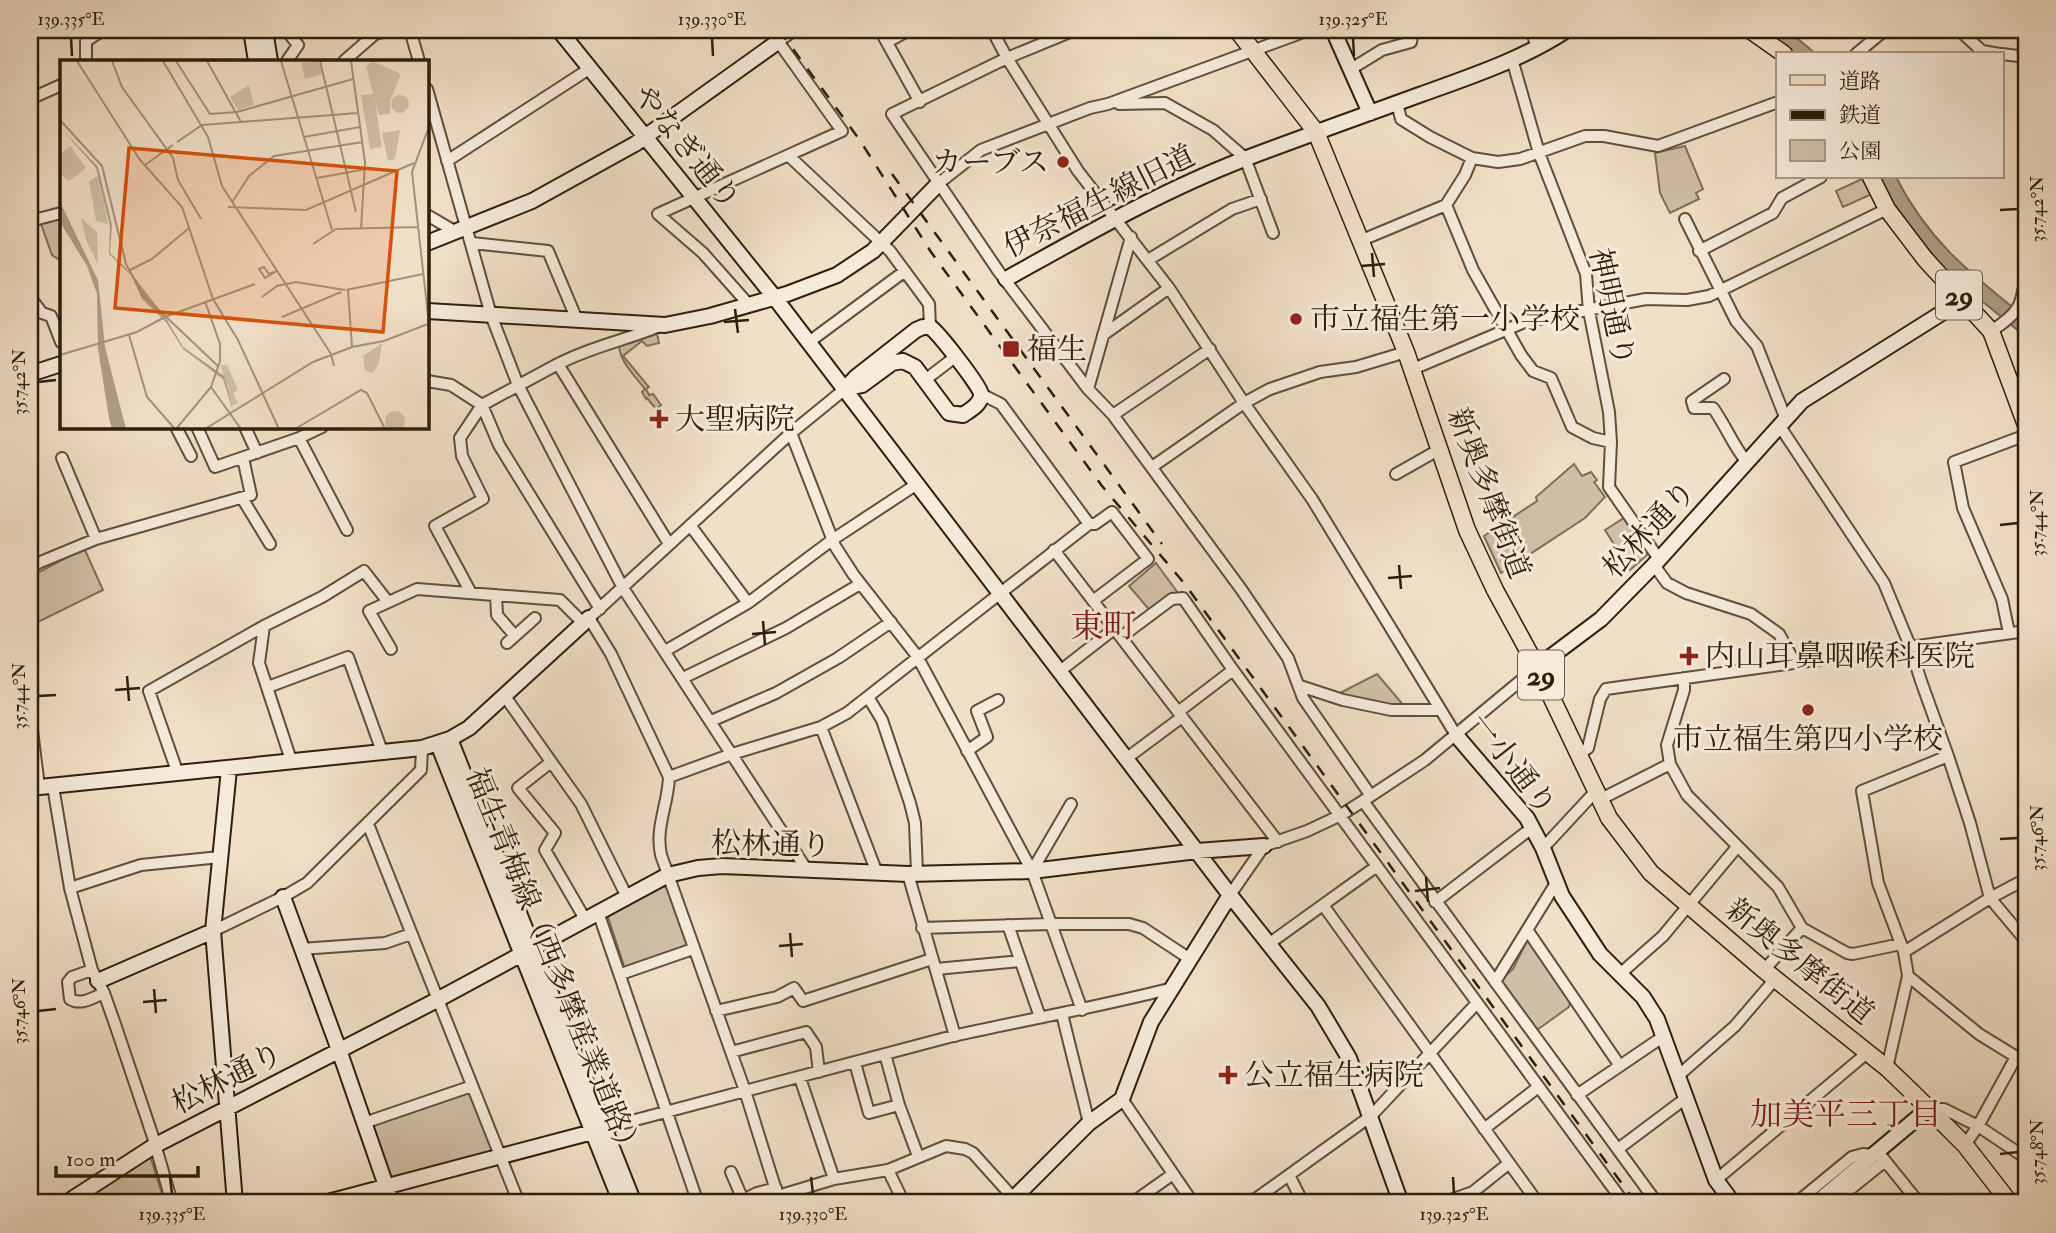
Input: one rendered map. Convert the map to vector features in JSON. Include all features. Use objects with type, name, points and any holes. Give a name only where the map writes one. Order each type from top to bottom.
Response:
[{"type":"main road","name":"新奥多摩街道","points":[[1237,30],[1316,132],[1413,369],[1467,530],[1495,590],[1537,667],[1609,818],[1651,873],[1887,1068],[1965,1145],[2008,1203]]},
{"type":"main road","points":[[1750,30],[1781,52]]},
{"type":"main road","name":"29","points":[[1872,178],[1887,209],[1924,259],[1964,299],[1998,326],[2026,425]]},
{"type":"street","points":[[86,60],[86,41],[103,30]]},
{"type":"street","points":[[251,30],[256,60]]},
{"type":"street","points":[[265,30],[270,60]]},
{"type":"street","points":[[286,30],[298,45],[288,60]]},
{"type":"street","points":[[345,60],[375,34],[390,30]]},
{"type":"street","points":[[410,30],[419,60]]},
{"type":"street","name":"やなぎ通り","points":[[559,30],[775,298],[1230,895],[1318,1006],[1343,1048],[1371,1116],[1401,1203]]},
{"type":"street","points":[[429,242],[532,201],[646,137],[775,36],[795,30]]},
{"type":"street","points":[[880,30],[920,102],[1007,58],[1075,30]]},
{"type":"street","points":[[887,41],[909,30]]},
{"type":"street","name":"一小通り","points":[[992,30],[1078,171],[1169,288],[1244,403],[1312,499],[1456,735],[1533,827],[1562,896],[1601,954],[1643,997],[1657,1019],[1716,1180],[1733,1203]]},
{"type":"street","points":[[429,311],[665,324],[750,306],[837,275],[873,251],[939,183],[981,150],[1309,30]]},
{"type":"street","points":[[1333,30],[1370,113]]},
{"type":"street","points":[[1351,69],[1382,50],[1410,42],[1413,30]]},
{"type":"street","points":[[1531,30],[1536,47]]},
{"type":"street","name":"伊奈福生線旧道","points":[[920,102],[892,114],[1006,279],[1115,218],[1181,185],[1245,158],[1512,60],[1567,30]]},
{"type":"street","points":[[1858,52],[1885,30]]},
{"type":"street","points":[[1959,30],[1982,51],[1988,52]]},
{"type":"street","points":[[750,306],[703,253],[658,214],[842,131],[775,36]]},
{"type":"street","points":[[2004,54],[2026,57]]},
{"type":"street","name":"神明通り","points":[[1512,60],[1539,153],[1586,274],[1589,311],[1609,412],[1609,486],[1657,562],[1667,583],[1686,593],[1751,614],[1779,634],[1795,663]]},
{"type":"street","points":[[447,161],[589,69]]},
{"type":"street","points":[[30,99],[60,85]]},
{"type":"street","points":[[1148,90],[1146,96],[1152,102]]},
{"type":"street","points":[[429,96],[447,161],[461,230]]},
{"type":"street","points":[[1108,104],[1166,103],[1213,130],[1245,158],[1273,233]]},
{"type":"street","points":[[1397,103],[1398,113],[1406,122],[1472,158],[1498,162],[1520,159],[1585,136],[1604,136],[1658,146],[1776,103]]},
{"type":"street","points":[[789,156],[881,242],[905,271],[929,304],[930,327],[939,335],[981,394],[1001,404],[1089,524]]},
{"type":"street","points":[[1362,240],[1446,205],[1465,175],[1472,158]]},
{"type":"street","points":[[1699,251],[1773,213],[1782,198],[1819,178]]},
{"type":"street","points":[[1148,260],[1232,209],[1261,199]]},
{"type":"street","points":[[1446,205],[1473,270],[1533,371],[1551,378],[1572,427],[1593,438],[1611,442]]},
{"type":"street","points":[[1413,369],[1527,321],[1646,299],[1698,299],[1720,291],[1887,209]]},
{"type":"street","points":[[30,221],[60,212]]},
{"type":"street","points":[[429,216],[461,230],[472,243],[491,315],[518,385],[623,587],[807,870]]},
{"type":"street","points":[[1685,219],[1736,321],[1756,346],[1782,421],[1884,583],[1910,646],[1948,756],[1990,898],[2026,941]]},
{"type":"street","points":[[1088,389],[1131,237]]},
{"type":"street","points":[[472,243],[548,251],[577,320]]},
{"type":"street","points":[[809,342],[905,271]]},
{"type":"street","points":[[1998,326],[2021,310],[2026,273]]},
{"type":"street","points":[[1006,279],[1088,389],[1113,415],[1152,467],[1288,658],[1303,698],[1435,902],[1657,1203]]},
{"type":"street","points":[[1103,335],[1169,288]]},
{"type":"street","points":[[30,297],[42,313],[51,316],[60,339]]},
{"type":"street","name":"松林通り","points":[[66,1203],[154,1146],[437,1000],[668,875],[698,867],[722,866],[913,874],[1032,872],[1271,844],[1341,815],[1456,735],[1537,667],[1601,620],[1657,562],[1782,421],[1818,389],[1964,299]]},
{"type":"street","points":[[471,593],[435,526],[483,499],[462,456],[460,438],[482,405],[573,356],[626,340],[665,324]]},
{"type":"street","points":[[41,787],[383,754],[422,748],[444,741],[469,728],[791,433],[856,377],[916,330],[930,327]]},
{"type":"street","points":[[1113,415],[1210,349]]},
{"type":"street","points":[[1152,467],[1270,388],[1320,372],[1356,367],[1406,352]]},
{"type":"street","points":[[925,380],[955,357]]},
{"type":"street","points":[[845,389],[862,385],[897,361],[910,363],[949,413],[963,415],[974,408],[981,394]]},
{"type":"street","points":[[30,373],[60,364]]},
{"type":"street","points":[[558,364],[669,544]]},
{"type":"street","points":[[1724,379],[1692,401],[1694,408],[1713,408],[1724,423],[1732,444],[1746,461]]},
{"type":"street","points":[[429,381],[451,385],[482,405],[499,445],[611,654],[669,777],[667,800],[658,834],[661,855],[745,1091],[778,1196]]},
{"type":"street","points":[[177,429],[191,456]]},
{"type":"street","points":[[198,429],[215,467],[318,429]]},
{"type":"street","points":[[246,429],[257,453]]},
{"type":"street","points":[[791,433],[832,540],[860,584],[917,656],[1032,872],[1083,1010]]},
{"type":"street","points":[[2009,633],[2002,600],[1963,508],[1954,461],[2026,435]]},
{"type":"street","points":[[299,438],[347,530]]},
{"type":"street","points":[[1396,474],[1440,449]]},
{"type":"street","points":[[62,458],[96,539]]},
{"type":"street","points":[[30,569],[38,563],[96,539],[251,495],[243,458]]},
{"type":"street","points":[[665,651],[748,603],[832,540],[917,484]]},
{"type":"street","points":[[242,498],[270,544]]},
{"type":"street","points":[[669,777],[732,754],[821,727],[848,713],[1054,550],[1089,524],[1095,524],[1112,512],[1148,559],[1093,601]]},
{"type":"street","points":[[690,525],[748,603]]},
{"type":"street","points":[[731,1172],[743,1200],[757,1193],[778,1196],[834,1179],[888,1170],[946,1146],[974,1153],[1014,1202],[1089,1123],[1122,1099],[1151,1022],[1169,989],[1230,895],[1271,844],[1180,715],[1054,550]]},
{"type":"street","points":[[178,774],[149,691],[264,626],[322,597],[364,571],[388,602]]},
{"type":"street","points":[[683,678],[786,628],[860,584]]},
{"type":"street","points":[[391,649],[369,611],[417,590],[560,600],[591,617]]},
{"type":"street","points":[[496,595],[497,615],[511,639],[536,618]]},
{"type":"street","points":[[1060,671],[1172,599],[1183,598],[1619,1202]]},
{"type":"street","points":[[711,721],[776,693],[838,658],[891,622]]},
{"type":"street","points":[[264,626],[259,663],[292,763]]},
{"type":"street","points":[[1578,755],[1588,748],[1600,699],[1606,689],[2026,631]]},
{"type":"street","points":[[268,687],[348,657],[383,754]]},
{"type":"street","points":[[1127,758],[1233,670]]},
{"type":"street","points":[[1684,678],[1684,690],[1667,745],[1670,764],[1687,794],[1778,887],[1802,928],[1847,953],[1902,948],[1925,941],[1990,898],[2026,879]]},
{"type":"street","points":[[1300,686],[1391,710],[1440,710]]},
{"type":"street","points":[[504,695],[581,804],[627,897]]},
{"type":"street","points":[[868,697],[882,720],[910,803],[915,823],[913,874],[922,928],[955,1035]]},
{"type":"street","points":[[967,751],[987,737],[977,711],[998,700]]},
{"type":"street","points":[[30,713],[41,787],[70,888],[172,1203]]},
{"type":"street","points":[[821,727],[877,873]]},
{"type":"street","points":[[444,741],[527,951]]},
{"type":"street","points":[[98,981],[213,931],[307,883],[421,770],[422,748]]},
{"type":"street","points":[[1887,1068],[1908,976],[1902,948],[1878,883],[1862,791],[1948,756]]},
{"type":"street","points":[[551,762],[518,788],[555,833],[545,850],[591,916],[621,974],[698,1203]]},
{"type":"street","points":[[1543,848],[1597,796],[1670,764]]},
{"type":"street","points":[[229,769],[213,931],[235,1203]]},
{"type":"street","points":[[1032,872],[1071,804]]},
{"type":"street","points":[[368,824],[519,1203]]},
{"type":"street","points":[[1435,902],[1533,827]]},
{"type":"street","points":[[1620,974],[1663,936],[1737,847]]},
{"type":"street","points":[[70,888],[141,865],[220,857]]},
{"type":"street","points":[[1270,943],[1377,866]]},
{"type":"street","points":[[1495,982],[1556,884]]},
{"type":"street","points":[[283,897],[393,1203]]},
{"type":"street","points":[[1323,905],[1538,1203]]},
{"type":"street","points":[[922,928],[1050,923],[1129,924],[1143,928],[1189,959]]},
{"type":"street","points":[[1008,925],[1040,1017]]},
{"type":"street","points":[[1679,1075],[1735,1026],[1802,928]]},
{"type":"street","points":[[1528,932],[1620,1066]]},
{"type":"street","points":[[302,949],[385,943],[411,934]]},
{"type":"street","points":[[621,974],[693,949]]},
{"type":"street","name":"福生青梅線（西多摩産業道路）","points":[[527,951],[553,999],[599,1130],[621,1203]]},
{"type":"street","name":"福生青梅線（西多摩産業道路）","points":[[527,951],[599,1130],[634,1203]]},
{"type":"street","points":[[716,1011],[777,997],[794,988],[803,1002],[934,964],[1020,961]]},
{"type":"street","points":[[1908,976],[1979,1034],[2021,1060],[1965,1145]]},
{"type":"street","points":[[324,1203],[955,1035],[1083,1010],[1169,989]]},
{"type":"street","points":[[1250,1203],[1371,1116],[1476,1004]]},
{"type":"street","points":[[1062,1014],[1089,1123]]},
{"type":"street","points":[[731,1052],[806,1032],[816,1047],[819,1072]]},
{"type":"street","points":[[1577,1095],[1664,1036]]},
{"type":"street","points":[[1716,1180],[1867,1053]]},
{"type":"street","points":[[885,1054],[899,1105],[918,1156]]},
{"type":"street","points":[[855,1063],[869,1113],[899,1105]]},
{"type":"street","points":[[800,1078],[834,1179]]},
{"type":"street","points":[[364,1123],[472,1086]]},
{"type":"street","points":[[1484,1129],[1537,1088]]},
{"type":"street","points":[[1618,1149],[1686,1098]]},
{"type":"street","points":[[1122,1099],[1193,1203]]},
{"type":"street","points":[[1833,1203],[1876,1157],[1927,1109],[1944,1109],[1978,1126],[2026,1158]]},
{"type":"street","points":[[1796,1203],[1852,1157],[1863,1154],[1876,1157],[1918,1203]]},
{"type":"street","points":[[1816,1203],[1876,1157]]},
{"type":"street","points":[[1442,1203],[1475,1198],[1508,1164]]},
{"type":"street","points":[[888,1170],[904,1203]]},
{"type":"street","points":[[1132,1203],[1173,1174]]},
{"type":"street","points":[[1290,1175],[1303,1203]]},
{"type":"green space","points":[[1685,146],[1703,189],[1696,193],[1699,199],[1670,213],[1660,193],[1655,153]]},
{"type":"green space","points":[[1864,178],[1872,194],[1843,207],[1836,191]]},
{"type":"green space","points":[[60,217],[60,260],[52,255],[41,224]]},
{"type":"green space","points":[[657,334],[659,343],[647,346],[642,341],[623,356],[649,387],[646,389],[649,395],[653,394],[661,405],[656,409],[646,399],[642,392],[645,389],[625,363],[619,345]]},
{"type":"green space","points":[[1574,464],[1582,476],[1591,472],[1597,480],[1594,482],[1605,497],[1585,518],[1501,573],[1484,536],[1537,501],[1536,497]]},
{"type":"green space","points":[[1624,518],[1647,555],[1630,570],[1605,530]]},
{"type":"green space","points":[[84,548],[103,590],[30,626],[30,577]]},
{"type":"green space","points":[[1156,563],[1178,593],[1152,613],[1129,586]]},
{"type":"green space","points":[[1377,674],[1405,707],[1372,704],[1336,695]]},
{"type":"green space","points":[[661,885],[669,889],[691,946],[625,969],[607,914]]},
{"type":"green space","points":[[1527,941],[1530,941],[1570,1002],[1569,1007],[1537,1030],[1501,986],[1501,980],[1513,969]]},
{"type":"green space","points":[[470,1092],[492,1149],[490,1153],[389,1179],[371,1123]]},
{"type":"green space","points":[[146,1156],[151,1159],[165,1203],[76,1203]]},
{"type":"shaded area","points":[[1759,30],[1787,30],[1814,52],[1789,52]]},
{"type":"shaded area","points":[[1880,178],[1897,178],[1937,239],[1987,287],[2026,318],[2026,337],[1945,271],[1894,206]]},
{"type":"railway","points":[[779,30],[859,139],[931,252],[1102,486],[1184,583],[1636,1203]]},
{"type":"railway","points":[[892,174],[1162,544]]},
{"type":"railway","points":[[30,804],[36,932],[30,1061]]},
{"type":"place","name":"カーブス","points":[[1063,162]]},
{"type":"place","name":"市立福生第一小学校","points":[[1296,319]]},
{"type":"place","name":"福生","points":[[1011,349]]},
{"type":"place","name":"大聖病院","points":[[659,419]]},
{"type":"place","name":"内山耳鼻咽喉科医院","points":[[1689,656]]},
{"type":"place","name":"市立福生第四小学校","points":[[1808,710]]},
{"type":"place","name":"公立福生病院","points":[[1228,1075]]},
{"type":"district","name":"東町","points":[[1103,625]]},
{"type":"district","name":"加美平三丁目","points":[[1846,1114]]}]
